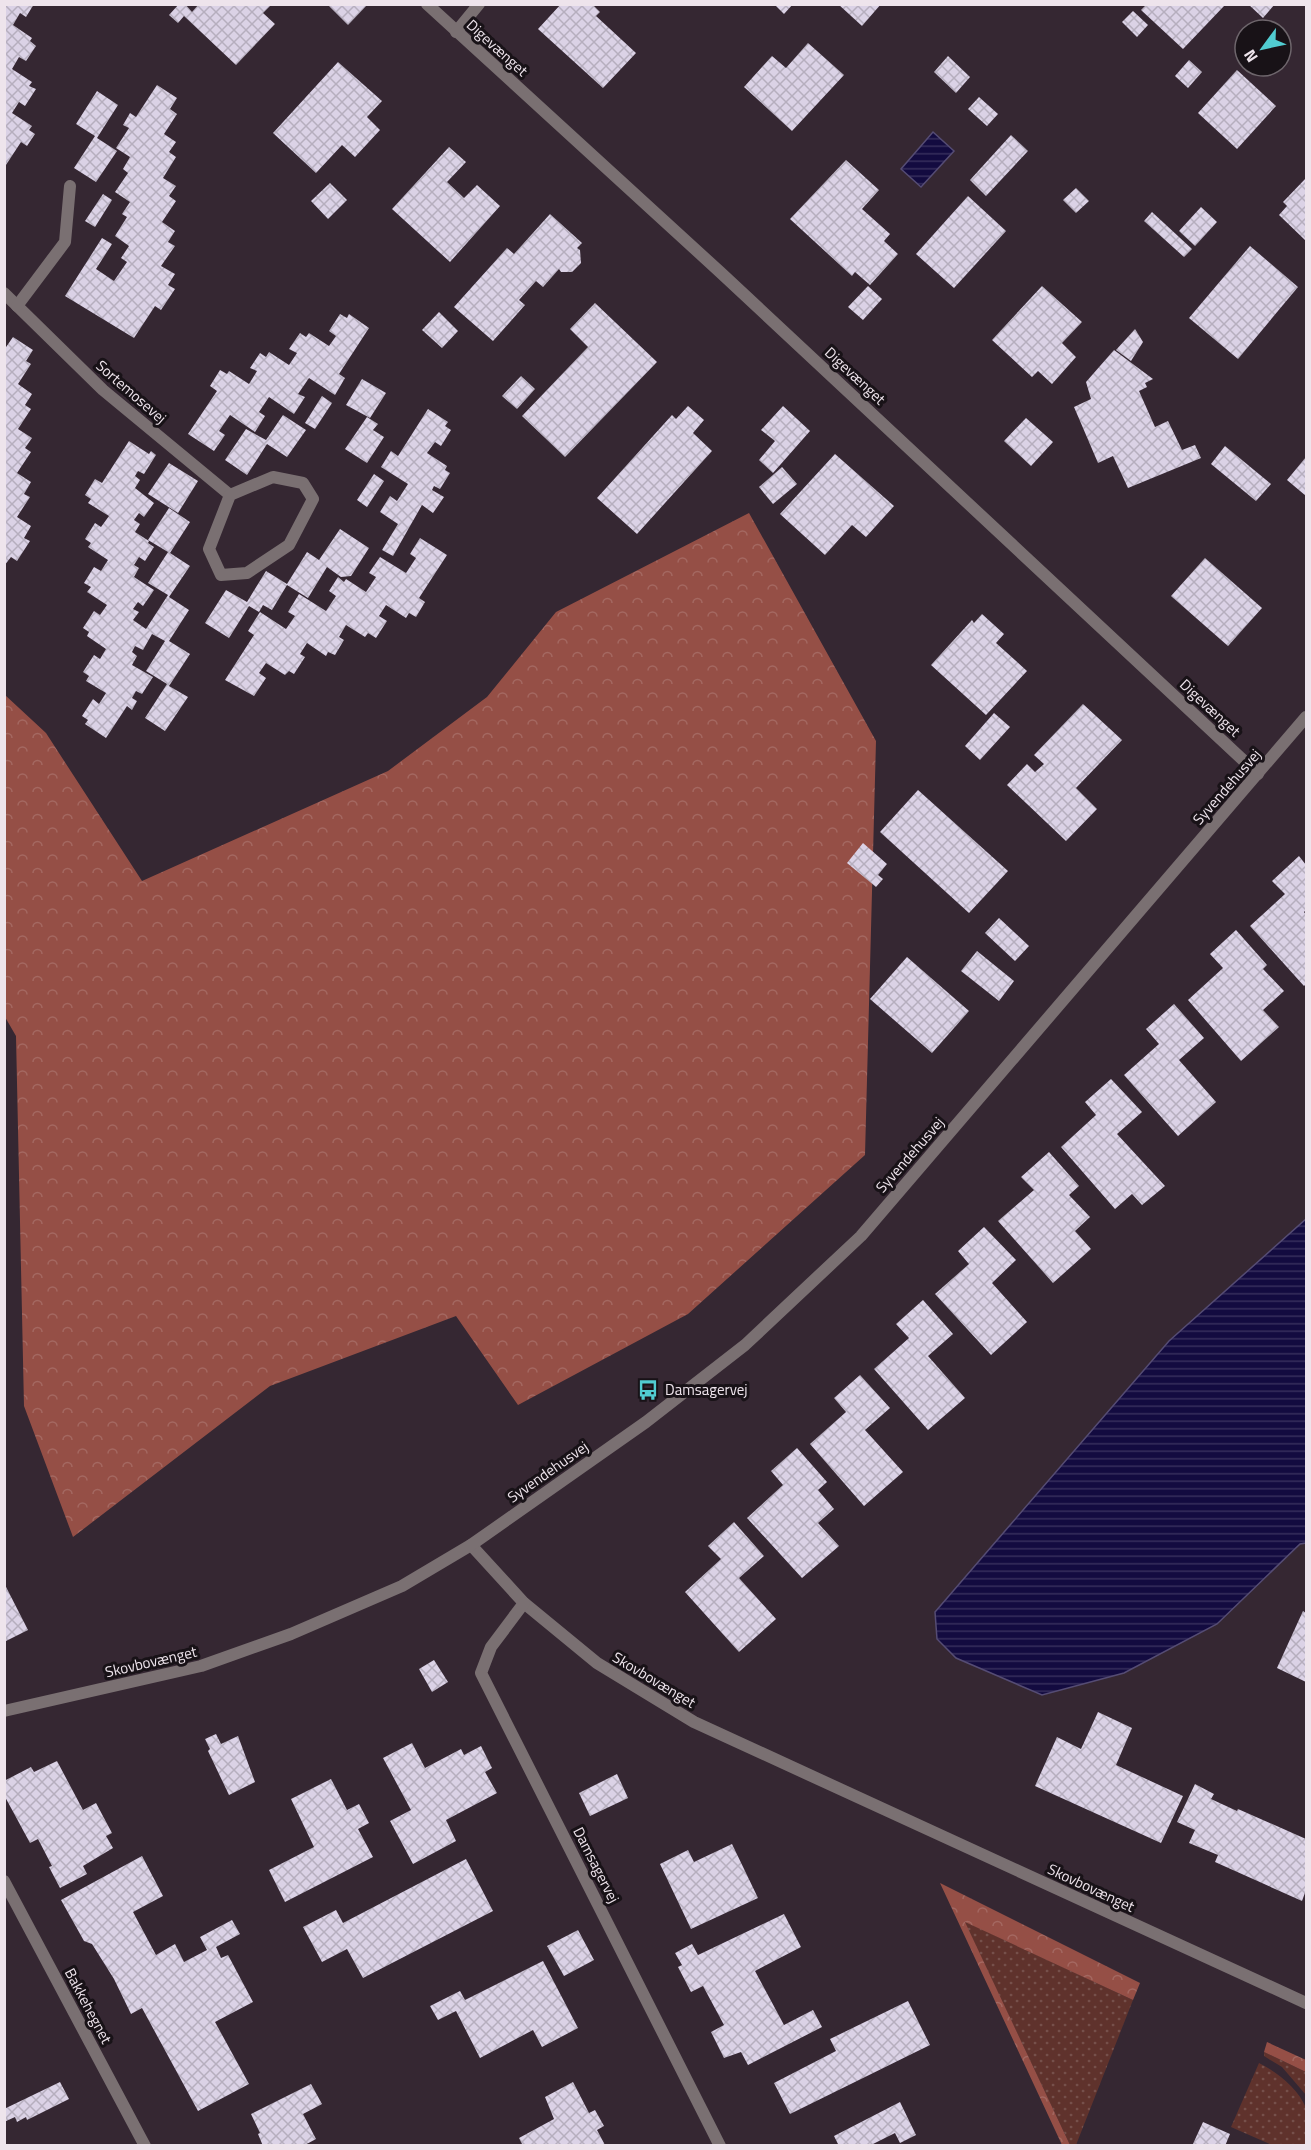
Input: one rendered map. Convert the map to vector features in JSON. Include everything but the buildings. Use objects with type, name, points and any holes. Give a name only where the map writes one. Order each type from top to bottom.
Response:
[{"type":"street","name":"Digevænget","points":[[427,4],[720,272],[1258,774]]},
{"type":"street","points":[[456,32],[479,4]]},
{"type":"street","points":[[17,306],[65,242],[70,186]]},
{"type":"street","name":"Sortemosevej","points":[[4,293],[102,390],[230,495]]},
{"type":"street","points":[[273,477],[303,483],[313,499],[289,545],[247,573],[221,575],[209,549],[230,495],[273,477]]},
{"type":"street","name":"Syvendehusvej","points":[[471,1545],[646,1422],[745,1345],[861,1236],[1306,717]]},
{"type":"street","name":"Skovbovænget","points":[[4,1711],[201,1666],[291,1635],[402,1586],[471,1545],[524,1603],[597,1663],[694,1722],[1306,2003]]},
{"type":"street","name":"Damsagervej","points":[[524,1603],[491,1647],[481,1673],[720,2145]]},
{"type":"street","name":"Bakkehegnet","points":[[4,1881],[145,2145]]},
{"type":"shaded area","points":[[933,132],[954,151],[921,187],[901,169]]},
{"type":"shaded area","points":[[1306,1219],[1306,1543],[1300,1544],[1217,1624],[1124,1673],[1042,1695],[956,1658],[937,1639],[935,1612],[1169,1341]]},
{"type":"shaded area","points":[[964,1921],[1133,2000],[1076,2145],[1070,2145]]},
{"type":"shaded area","points":[[1264,2052],[1306,2072],[1306,2095],[1282,2067],[1264,2056]]},
{"type":"shaded area","points":[[1259,2063],[1286,2081],[1298,2094],[1306,2108],[1308,2126],[1306,2145],[1272,2145],[1231,2127]]},
{"type":"green space","points":[[749,513],[876,741],[865,1155],[688,1314],[518,1405],[456,1316],[270,1386],[73,1537],[24,1406],[16,1036],[5,1017],[5,695],[46,733],[142,881],[388,771],[487,697],[556,612]]},
{"type":"green space","points":[[940,1883],[1140,1983],[1133,2000],[965,1922],[1070,2145],[1062,2145]]},
{"type":"green space","points":[[1267,2042],[1306,2060],[1306,2072],[1264,2052]]},
{"type":"place","name":"Damsagervej","points":[[648,1390]]}]
